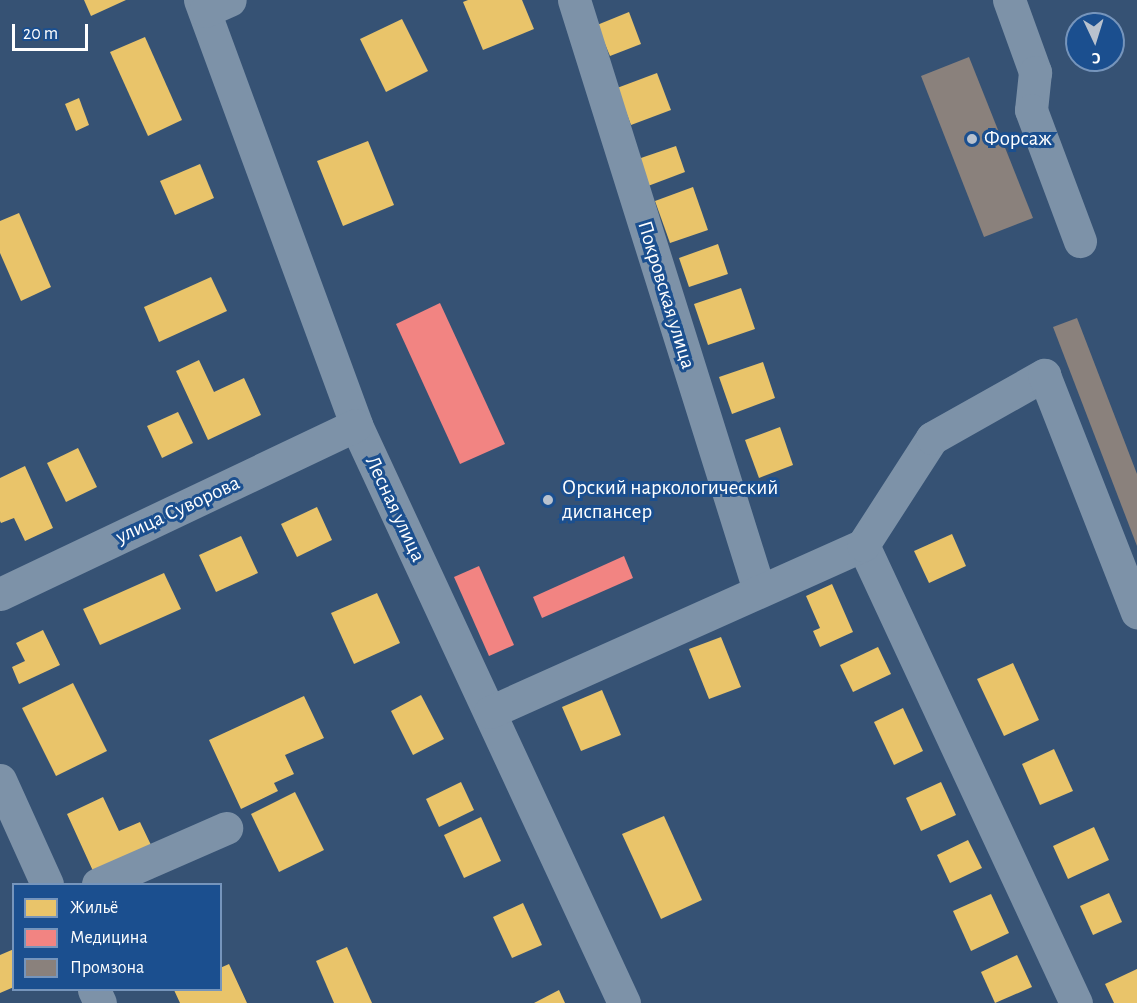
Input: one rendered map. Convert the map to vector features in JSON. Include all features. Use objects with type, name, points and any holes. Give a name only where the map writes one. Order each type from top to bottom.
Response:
[{"type":"street","name":"Покровская улица","points":[[574,0],[759,590]]},
{"type":"street","points":[[1009,0],[1035,72],[1031,110],[1080,241]]},
{"type":"street","name":"Лесная улица","points":[[212,4],[356,425],[624,1003]]},
{"type":"street","points":[[490,712],[863,545],[932,438],[1044,375],[1137,612]]},
{"type":"street","name":"улица Суворова","points":[[0,594],[356,425]]},
{"type":"street","points":[[863,545],[1076,1003]]},
{"type":"street","points":[[0,780],[46,883]]},
{"type":"street","points":[[102,883],[226,828]]},
{"type":"building: Жильё","points":[[84,0],[126,0],[91,16]]},
{"type":"building: Жильё","points":[[468,0],[522,0],[534,29],[483,50],[463,2]]},
{"type":"building: Жильё","points":[[629,12],[641,44],[610,56],[597,25]]},
{"type":"building: Жильё","points":[[402,19],[428,71],[386,92],[360,39]]},
{"type":"building: Жильё","points":[[145,37],[182,120],[148,136],[110,52]]},
{"type":"building: Жильё","points":[[657,73],[671,110],[631,125],[617,88]]},
{"type":"building: Жильё","points":[[79,98],[89,125],[76,131],[65,104]]},
{"type":"building: Жильё","points":[[368,141],[394,205],[343,226],[317,161]]},
{"type":"building: Жильё","points":[[676,146],[685,172],[648,186],[638,159]]},
{"type":"building: Жильё","points":[[200,164],[214,198],[175,215],[160,181]]},
{"type":"building: Жильё","points":[[693,187],[708,230],[670,243],[655,201]]},
{"type":"building: Жильё","points":[[19,213],[51,287],[21,301],[0,253],[0,221]]},
{"type":"building: Жильё","points":[[718,244],[728,274],[689,287],[679,258]]},
{"type":"building: Жильё","points":[[211,277],[227,311],[159,342],[144,307]]},
{"type":"building: Жильё","points":[[741,288],[755,329],[708,345],[694,304]]},
{"type":"building: Жильё","points":[[199,360],[214,392],[244,378],[261,415],[208,440],[176,371]]},
{"type":"building: Жильё","points":[[763,362],[775,398],[732,414],[719,377]]},
{"type":"building: Жильё","points":[[178,412],[193,443],[162,458],[147,426]]},
{"type":"building: Жильё","points":[[780,427],[793,465],[759,478],[745,440]]},
{"type":"building: Жильё","points":[[78,448],[97,487],[66,502],[47,463]]},
{"type":"building: Жильё","points":[[25,466],[53,528],[25,541],[14,518],[1,523],[0,521],[0,478]]},
{"type":"building: Жильё","points":[[317,507],[332,540],[297,557],[281,524]]},
{"type":"building: Жильё","points":[[952,534],[966,566],[929,583],[914,551]]},
{"type":"building: Жильё","points":[[241,536],[258,573],[216,592],[199,555]]},
{"type":"building: Жильё","points":[[164,573],[181,609],[100,645],[83,609]]},
{"type":"building: Жильё","points":[[832,584],[853,632],[820,647],[813,631],[820,628],[806,596]]},
{"type":"building: Жильё","points":[[377,593],[400,643],[354,664],[331,613]]},
{"type":"building: Жильё","points":[[43,630],[60,665],[19,684],[12,667],[25,661],[16,643]]},
{"type":"building: Жильё","points":[[721,637],[741,687],[709,699],[689,649]]},
{"type":"building: Жильё","points":[[878,647],[891,674],[853,692],[840,665]]},
{"type":"building: Жильё","points":[[1013,663],[1039,720],[1004,736],[977,679]]},
{"type":"building: Жильё","points":[[73,683],[107,751],[56,776],[22,708]]},
{"type":"building: Жильё","points":[[602,690],[621,735],[581,751],[562,707]]},
{"type":"building: Жильё","points":[[421,695],[444,739],[413,755],[391,711]]},
{"type":"building: Жильё","points":[[304,696],[324,738],[285,755],[294,774],[274,783],[278,791],[241,809],[209,740]]},
{"type":"building: Жильё","points":[[903,708],[923,751],[894,765],[874,722]]},
{"type":"building: Жильё","points":[[1054,749],[1073,791],[1040,805],[1022,764]]},
{"type":"building: Жильё","points":[[461,782],[474,810],[439,827],[426,799]]},
{"type":"building: Жильё","points":[[941,782],[956,815],[921,831],[906,798]]},
{"type":"building: Жильё","points":[[295,792],[324,850],[279,872],[251,814]]},
{"type":"building: Жильё","points":[[103,797],[119,831],[140,822],[151,845],[93,871],[67,814]]},
{"type":"building: Жильё","points":[[664,816],[702,900],[661,919],[622,834]]},
{"type":"building: Жильё","points":[[481,817],[501,861],[464,878],[444,835]]},
{"type":"building: Жильё","points":[[1094,827],[1109,860],[1068,879],[1053,846]]},
{"type":"building: Жильё","points":[[968,840],[982,868],[950,883],[937,855]]},
{"type":"building: Жильё","points":[[1109,893],[1122,922],[1093,935],[1080,906]]},
{"type":"building: Жильё","points":[[991,894],[1009,933],[971,951],[953,911]]},
{"type":"building: Жильё","points":[[523,903],[542,945],[512,958],[493,917]]},
{"type":"building: Жильё","points":[[347,947],[372,1003],[334,1003],[316,961]]},
{"type":"building: Жильё","points":[[12,950],[12,988],[0,993],[0,955]]},
{"type":"building: Жильё","points":[[1017,955],[1032,987],[995,1003],[981,972]]},
{"type":"building: Жильё","points":[[229,964],[247,1003],[180,1003],[174,991],[222,991],[222,967]]},
{"type":"building: Жильё","points":[[1137,969],[1137,1003],[1114,1003],[1105,984]]},
{"type":"building: Жильё","points":[[559,990],[565,1003],[534,1003]]},
{"type":"building: Медицина","points":[[440,303],[505,444],[460,464],[396,324]]},
{"type":"building: Медицина","points":[[624,556],[633,578],[542,618],[533,597]]},
{"type":"building: Медицина","points":[[479,566],[514,645],[489,656],[454,577]]},
{"type":"building: Промзона","points":[[969,57],[1033,218],[984,237],[921,76]]},
{"type":"building: Промзона","points":[[1077,318],[1137,474],[1137,546],[1053,327]]},
{"type":"place","name":"Форсаж","points":[[972,139]]},
{"type":"place","name":"Орский наркологический диспансер","points":[[548,500]]}]
